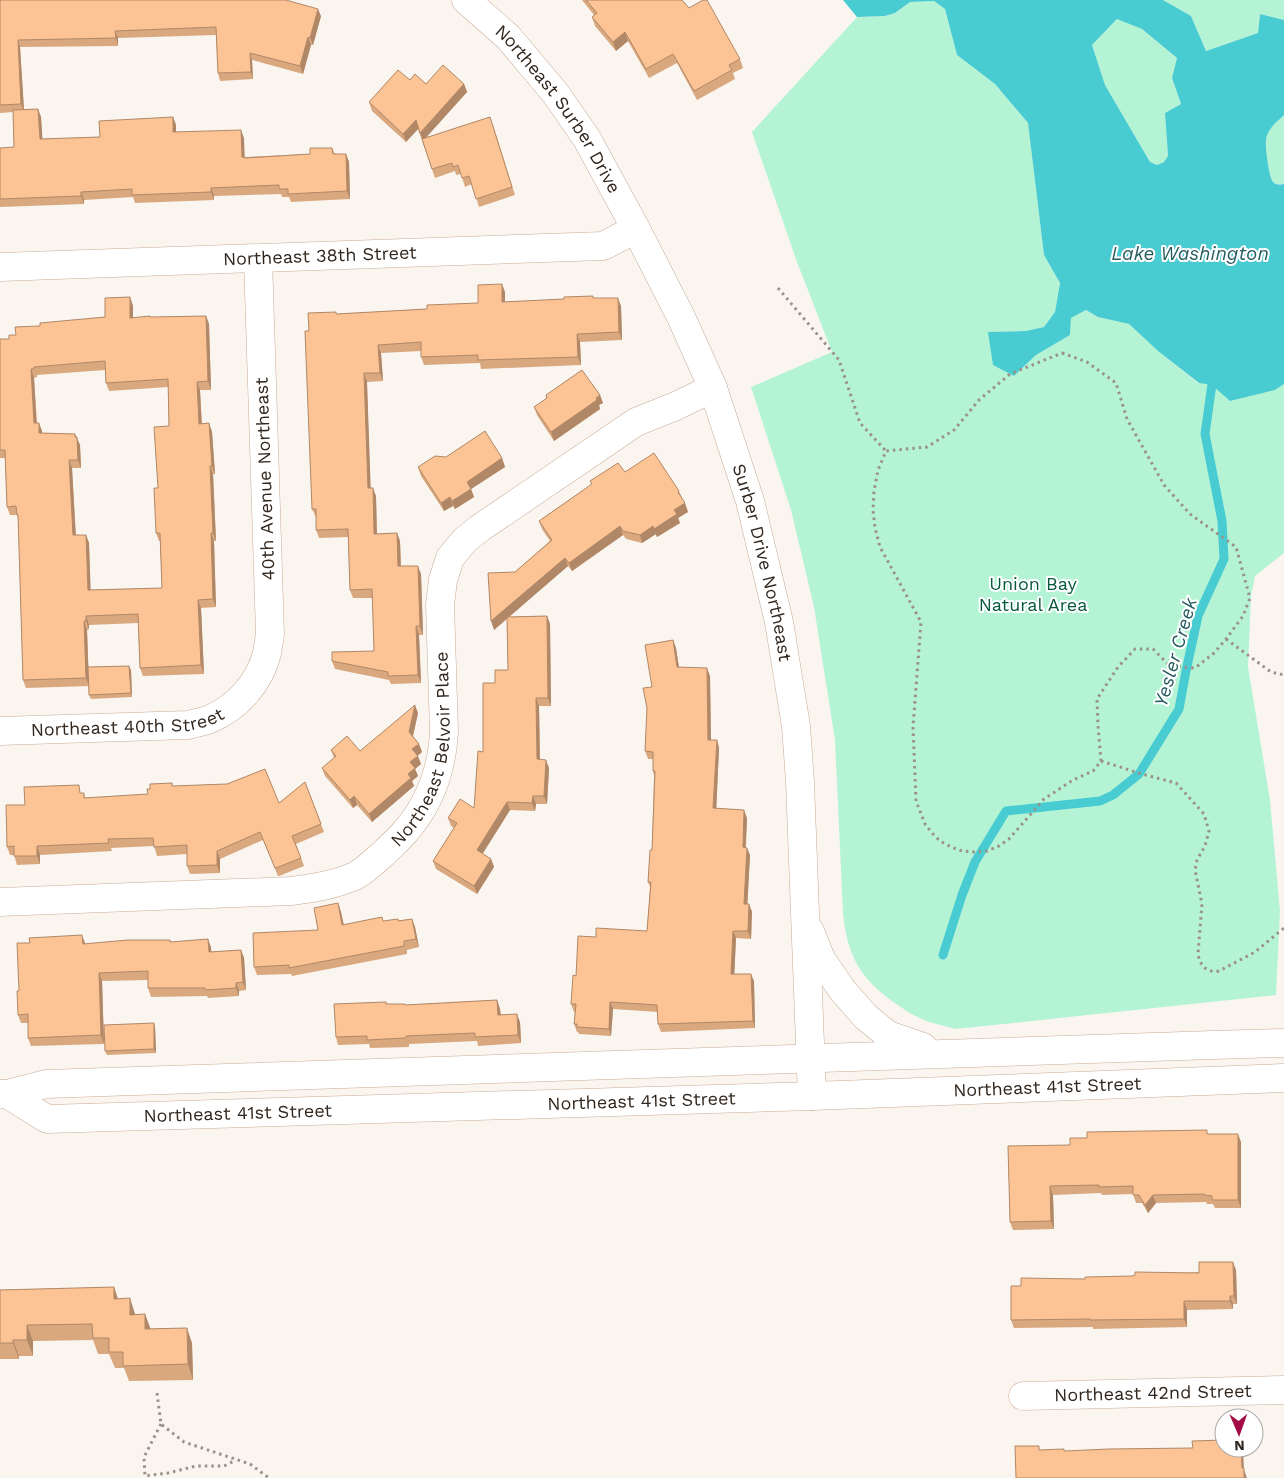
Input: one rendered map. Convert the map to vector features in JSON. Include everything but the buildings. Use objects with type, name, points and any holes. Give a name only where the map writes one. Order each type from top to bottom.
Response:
[{"type":"street","name":"Northeast Surber Drive","points":[[466,0],[508,37],[556,94],[587,139],[636,229]]},
{"type":"street","name":"Northeast 38th Street","points":[[0,267],[603,246],[636,229]]},
{"type":"street","name":"Surber Drive Northeast","points":[[636,229],[681,317],[713,388],[750,501],[779,622],[796,726],[800,782],[812,1096]]},
{"type":"street","name":"40th Avenue Northeast","points":[[246,693],[258,674],[267,654],[270,634],[258,259]]},
{"type":"street","name":"Northeast Belvoir Place","points":[[0,902],[292,891],[326,886],[356,875],[404,834],[418,816],[439,772],[443,753],[444,732],[440,605],[443,580],[450,558],[465,540],[480,528],[636,422],[676,406],[713,388]]},
{"type":"street","name":"Northeast 40th Street","points":[[0,731],[188,725],[210,719],[223,712],[246,693]]},
{"type":"street","name":"Surber Drive Northeast","points":[[805,918],[822,959],[842,991],[866,1017],[888,1035],[936,1052]]},
{"type":"street","name":"Northeast 41st Street","points":[[3,1094],[46,1084],[435,1068],[1284,1043]]},
{"type":"street","name":"Northeast 41st Street","points":[[3,1094],[47,1119],[812,1096],[1284,1078]]},
{"type":"street","name":"Northeast 42nd Street","points":[[1023,1396],[1284,1390]]},
{"type":"path","points":[[778,288],[839,360],[860,423],[886,451]]},
{"type":"path","points":[[1062,354],[1087,362],[1116,383],[1127,419],[1164,485],[1190,514],[1236,547],[1250,598],[1242,616],[1226,639],[1214,653],[1195,668],[1170,666],[1153,649],[1135,649],[1118,666],[1098,699],[1101,761],[1093,771],[1073,780],[1044,799],[1009,839],[987,851],[962,851],[951,847],[932,834],[924,824],[916,801],[913,727],[921,622],[880,547],[875,528],[873,510],[874,491],[886,451],[927,447],[954,430],[979,400],[1010,374],[1062,354]]},
{"type":"path","points":[[1226,639],[1271,672],[1284,675]]},
{"type":"path","points":[[1101,761],[1176,783],[1204,814],[1209,831],[1205,846],[1196,860],[1195,870],[1202,904],[1198,954],[1202,966],[1213,972],[1219,971],[1256,952],[1284,928]]},
{"type":"path","points":[[157,1393],[161,1424],[144,1457],[145,1476],[196,1466],[224,1466],[237,1459]]},
{"type":"path","points":[[161,1424],[184,1442],[250,1464],[269,1478]]},
{"type":"green space","points":[[1163,0],[1284,0],[1284,20],[1260,14],[1258,33],[1206,51],[1191,16]]},
{"type":"green space","name":"Union Bay Natural Area","points":[[934,1],[945,9],[957,55],[995,84],[1028,123],[1044,255],[1060,283],[1055,312],[1044,327],[1026,331],[988,332],[1014,376],[1036,355],[1070,335],[1071,318],[1086,310],[1098,317],[1129,324],[1158,351],[1198,383],[1212,384],[1230,401],[1275,390],[1284,384],[1284,553],[1255,576],[1251,596],[1248,667],[1270,800],[1280,911],[1276,995],[956,1029],[918,1017],[892,1001],[871,983],[852,953],[843,913],[835,740],[814,607],[791,510],[751,387],[832,352],[797,262],[752,132],[857,17],[885,16],[895,13],[910,2]]},
{"type":"green space","points":[[1118,18],[1142,29],[1177,58],[1172,78],[1181,104],[1165,113],[1168,156],[1164,162],[1157,165],[1150,162],[1105,85],[1092,45]]},
{"type":"green space","points":[[1284,115],[1284,184],[1275,184],[1270,175],[1266,140],[1270,129]]},
{"type":"water","name":"Lake Washington","points":[[843,0],[1163,0],[1191,16],[1206,51],[1258,33],[1260,14],[1284,20],[1284,115],[1270,129],[1266,143],[1270,175],[1273,182],[1280,185],[1284,184],[1284,384],[1275,390],[1230,401],[1212,385],[1199,383],[1158,351],[1129,324],[1098,317],[1086,310],[1071,318],[1070,335],[1036,355],[1014,376],[993,365],[988,332],[1026,331],[1044,327],[1055,312],[1060,283],[1044,255],[1028,123],[995,84],[957,55],[945,9],[934,1],[910,2],[895,13],[885,16],[857,17]],"holes":[[[1117,19],[1142,29],[1177,58],[1172,78],[1181,104],[1165,113],[1168,156],[1164,162],[1157,165],[1150,162],[1105,85],[1092,45]]]},
{"type":"waterway","name":"Yesler Creek","points":[[943,955],[962,895],[975,862],[1006,811],[1100,801],[1113,795],[1139,774],[1179,709],[1198,616],[1224,559],[1222,521],[1205,434],[1212,384],[1211,373]]}]
